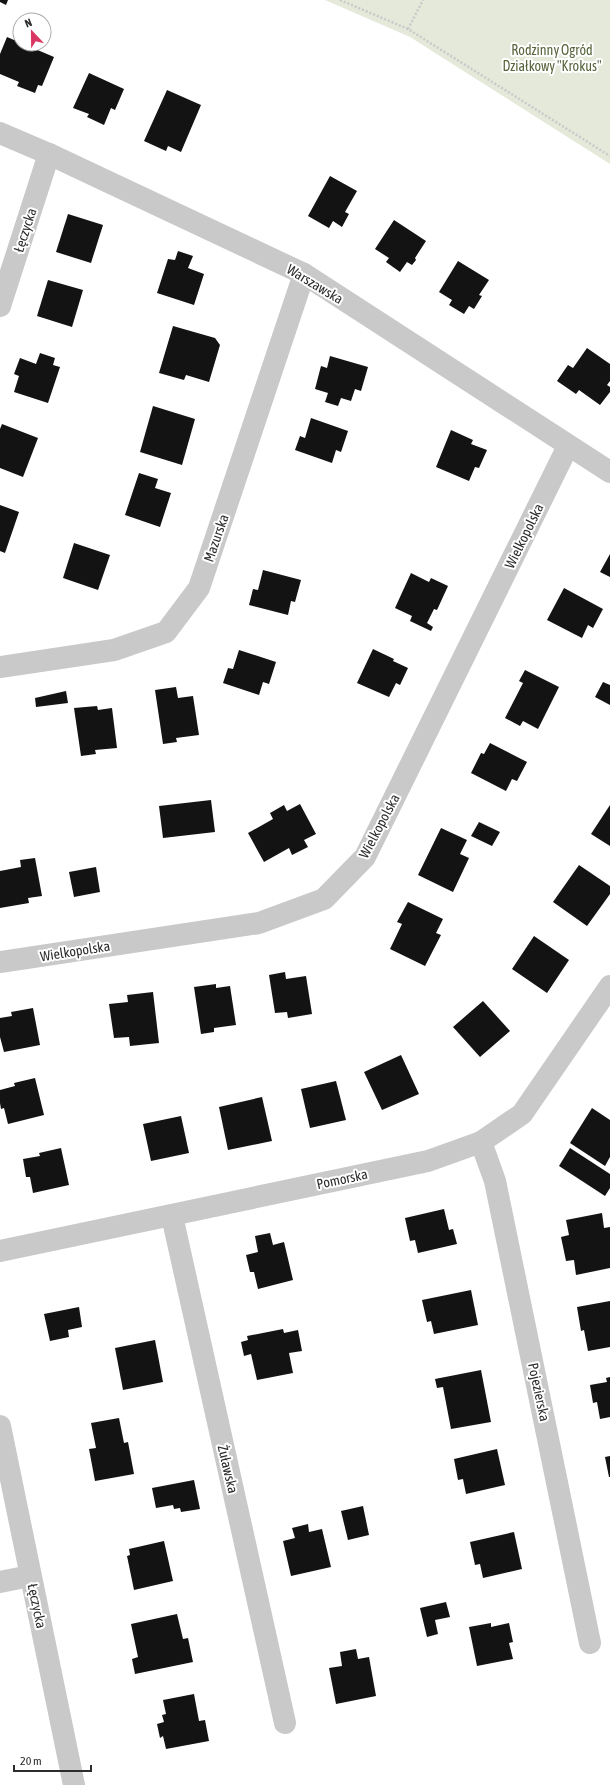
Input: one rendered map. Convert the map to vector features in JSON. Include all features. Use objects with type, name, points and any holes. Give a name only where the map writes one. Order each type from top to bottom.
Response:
[{"type":"street","name":"Warszawska","points":[[0,132],[304,274],[610,472]]},
{"type":"street","name":"Łęczycka","points":[[0,306],[49,154]]},
{"type":"street","name":"Mazurska","points":[[0,667],[114,650],[166,632],[199,588],[304,274]]},
{"type":"street","name":"Wielkopolska","points":[[0,962],[259,923],[324,899],[365,857],[568,446]]},
{"type":"street","name":"Pomorska","points":[[0,1251],[428,1161],[481,1142],[522,1114],[610,986]]},
{"type":"street","name":"Pojezierska","points":[[481,1142],[495,1181],[590,1643]]},
{"type":"street","name":"Żuławska","points":[[172,1216],[285,1723]]},
{"type":"street","name":"Łęczycka","points":[[0,1426],[74,1785]]},
{"type":"street","points":[[0,1582],[30,1576]]},
{"type":"path","points":[[340,0],[408,29],[610,156]]},
{"type":"path","points":[[408,29],[423,0]]},
{"type":"green space","name":"Rodzinny Ogród Działkowy \"Krokus\"","points":[[325,0],[610,0],[610,164],[410,37]]},
{"type":"building","points":[[0,0],[8,0],[6,5],[0,2]]},
{"type":"building","points":[[7,37],[12,39],[12,52],[42,52],[54,57],[42,86],[38,85],[35,93],[17,86],[19,82],[0,74],[0,54]]},
{"type":"building","points":[[89,73],[124,89],[115,110],[111,108],[104,125],[87,117],[89,114],[73,108]]},
{"type":"building","points":[[167,90],[201,105],[181,152],[168,146],[166,151],[144,141]]},
{"type":"building","points":[[330,176],[357,191],[345,212],[349,214],[342,227],[333,221],[329,228],[308,216]]},
{"type":"building","points":[[68,214],[103,225],[91,263],[56,252]]},
{"type":"building","points":[[394,220],[426,241],[412,265],[407,262],[400,272],[386,262],[389,258],[375,249]]},
{"type":"building","points":[[178,251],[193,256],[188,268],[204,274],[194,305],[157,293],[168,259],[175,260]]},
{"type":"building","points":[[458,261],[489,280],[479,295],[482,296],[474,309],[469,306],[464,314],[449,305],[452,300],[439,292]]},
{"type":"building","points":[[48,280],[83,290],[72,327],[37,316]]},
{"type":"building","points":[[173,326],[215,338],[220,345],[209,382],[186,375],[184,380],[159,373]]},
{"type":"building","points":[[587,348],[610,364],[610,381],[607,385],[610,387],[610,392],[600,405],[579,390],[576,394],[557,381],[568,365],[573,368]]},
{"type":"building","points":[[40,353],[55,358],[53,365],[60,367],[48,403],[14,392],[19,376],[14,374],[20,358],[36,364]]},
{"type":"building","points":[[330,356],[368,367],[361,391],[355,389],[351,401],[341,398],[338,406],[325,402],[328,393],[315,389],[321,366],[327,368]]},
{"type":"building","points":[[153,406],[195,419],[182,465],[140,452]]},
{"type":"building","points":[[311,418],[348,431],[341,452],[336,450],[332,463],[295,450],[300,436],[305,438]]},
{"type":"building","points":[[2,424],[38,438],[23,477],[0,468],[0,429]]},
{"type":"building","points":[[451,430],[473,440],[471,444],[487,450],[479,468],[475,467],[469,481],[436,467]]},
{"type":"building","points":[[139,473],[158,479],[155,488],[171,493],[160,527],[125,515]]},
{"type":"building","points":[[0,505],[19,512],[5,553],[0,551]]},
{"type":"building","points":[[74,543],[110,555],[98,590],[63,578]]},
{"type":"building","points":[[610,554],[610,577],[600,572]]},
{"type":"building","points":[[263,570],[301,580],[295,602],[291,601],[288,615],[249,605],[253,589],[258,590]]},
{"type":"building","points":[[411,573],[429,582],[431,578],[448,586],[437,610],[434,609],[427,623],[433,627],[431,631],[410,621],[412,616],[395,608]]},
{"type":"building","points":[[564,588],[603,609],[593,628],[588,625],[582,638],[547,620]]},
{"type":"building","points":[[373,649],[394,659],[393,661],[408,668],[400,685],[396,683],[389,697],[357,683]]},
{"type":"building","points":[[239,650],[276,662],[269,684],[263,682],[259,695],[223,683],[228,668],[233,669]]},
{"type":"building","points":[[525,670],[559,687],[538,729],[523,721],[520,726],[505,718],[523,683],[519,681]]},
{"type":"building","points":[[603,682],[610,685],[610,705],[595,697]]},
{"type":"building","points":[[176,687],[178,698],[193,696],[199,735],[176,738],[177,742],[163,744],[155,690]]},
{"type":"building","points":[[66,691],[68,703],[36,707],[35,698]]},
{"type":"building","points":[[97,706],[98,710],[112,708],[117,748],[95,750],[96,754],[81,756],[74,708]]},
{"type":"building","points":[[490,743],[527,762],[517,781],[512,779],[506,791],[471,773],[481,753],[484,754]]},
{"type":"building","points":[[211,800],[215,832],[163,838],[159,806]]},
{"type":"building","points":[[300,804],[316,834],[304,840],[308,847],[292,855],[289,848],[264,862],[248,833],[273,819],[270,813],[284,805],[287,811]]},
{"type":"building","points":[[610,805],[610,846],[591,834]]},
{"type":"building","points":[[479,822],[500,832],[492,846],[471,836]]},
{"type":"building","points":[[441,828],[467,840],[460,854],[469,858],[453,892],[418,875]]},
{"type":"building","points":[[35,858],[42,896],[28,898],[29,903],[0,908],[0,871],[21,867],[20,860]]},
{"type":"building","points":[[579,865],[610,886],[610,894],[587,926],[553,902]]},
{"type":"building","points":[[96,867],[100,892],[74,897],[69,872]]},
{"type":"building","points":[[408,902],[443,919],[436,933],[441,935],[425,966],[390,949],[402,924],[397,922]]},
{"type":"building","points":[[534,936],[569,960],[547,993],[512,969]]},
{"type":"building","points":[[285,972],[286,979],[306,976],[312,1014],[288,1018],[287,1012],[275,1013],[269,975]]},
{"type":"building","points":[[216,984],[216,988],[230,986],[236,1025],[214,1028],[214,1032],[201,1034],[194,987]]},
{"type":"building","points":[[153,992],[159,1043],[130,1046],[129,1037],[114,1038],[109,1004],[128,1002],[127,995]]},
{"type":"building","points":[[483,1001],[510,1031],[480,1057],[453,1027]]},
{"type":"building","points":[[33,1008],[40,1045],[4,1052],[0,1037],[0,1018],[12,1016],[11,1012]]},
{"type":"building","points":[[401,1055],[419,1094],[382,1110],[364,1072]]},
{"type":"building","points":[[35,1078],[44,1115],[8,1124],[4,1108],[1,1109],[0,1090],[15,1086],[14,1083]]},
{"type":"building","points":[[336,1081],[346,1120],[310,1128],[301,1089]]},
{"type":"building","points":[[262,1097],[272,1141],[228,1150],[219,1107]]},
{"type":"building","points":[[592,1108],[610,1120],[610,1157],[605,1166],[570,1143]]},
{"type":"building","points":[[181,1116],[189,1153],[151,1161],[143,1124]]},
{"type":"building","points":[[61,1148],[69,1185],[33,1193],[30,1177],[26,1177],[23,1159],[40,1156],[39,1153]]},
{"type":"building","points":[[570,1148],[610,1174],[610,1188],[605,1196],[559,1166]]},
{"type":"building","points":[[444,1209],[449,1230],[453,1229],[457,1244],[418,1253],[415,1240],[410,1241],[405,1218]]},
{"type":"building","points":[[602,1213],[604,1228],[610,1227],[610,1268],[576,1275],[574,1260],[566,1261],[561,1237],[569,1235],[566,1220]]},
{"type":"building","points":[[270,1233],[273,1245],[284,1242],[293,1280],[258,1289],[254,1272],[250,1272],[246,1255],[258,1252],[255,1236]]},
{"type":"building","points":[[471,1290],[478,1325],[434,1334],[431,1321],[427,1322],[422,1300]]},
{"type":"building","points":[[610,1301],[610,1347],[588,1351],[584,1330],[581,1331],[577,1307]]},
{"type":"building","points":[[79,1307],[82,1327],[68,1330],[69,1337],[50,1341],[44,1314]]},
{"type":"building","points":[[283,1329],[284,1333],[298,1330],[302,1351],[289,1353],[293,1373],[257,1380],[251,1354],[244,1356],[241,1342],[248,1340],[247,1336]]},
{"type":"building","points":[[155,1340],[163,1382],[123,1390],[115,1348]]},
{"type":"building","points":[[481,1370],[491,1422],[451,1429],[443,1387],[437,1388],[435,1379]]},
{"type":"building","points":[[610,1377],[610,1417],[600,1419],[597,1402],[593,1403],[590,1385],[607,1382],[606,1378]]},
{"type":"building","points":[[119,1418],[124,1443],[128,1442],[134,1474],[95,1481],[89,1449],[96,1448],[91,1423]]},
{"type":"building","points":[[497,1449],[505,1485],[466,1494],[463,1479],[458,1480],[454,1459]]},
{"type":"building","points":[[610,1456],[610,1477],[609,1477],[605,1457]]},
{"type":"building","points":[[194,1480],[200,1509],[181,1512],[180,1508],[174,1509],[173,1505],[156,1508],[152,1488]]},
{"type":"building","points":[[363,1506],[369,1535],[348,1540],[341,1511]]},
{"type":"building","points":[[308,1524],[309,1532],[322,1529],[331,1567],[291,1576],[283,1541],[295,1538],[292,1528]]},
{"type":"building","points":[[514,1532],[522,1569],[483,1578],[480,1564],[475,1565],[470,1542]]},
{"type":"building","points":[[164,1541],[173,1581],[134,1590],[127,1556],[130,1555],[129,1549]]},
{"type":"building","points":[[446,1602],[450,1617],[435,1620],[438,1634],[427,1637],[420,1608]]},
{"type":"building","points":[[177,1614],[183,1639],[188,1638],[193,1662],[135,1674],[132,1659],[138,1657],[131,1624]]},
{"type":"building","points":[[491,1623],[491,1627],[509,1623],[513,1642],[509,1643],[513,1659],[477,1666],[469,1627]]},
{"type":"building","points":[[356,1649],[358,1659],[369,1657],[376,1696],[336,1704],[329,1668],[342,1666],[340,1652]]},
{"type":"building","points":[[194,1694],[199,1721],[205,1720],[209,1741],[166,1749],[163,1736],[160,1738],[157,1724],[164,1722],[162,1715],[166,1714],[163,1700]]}]
